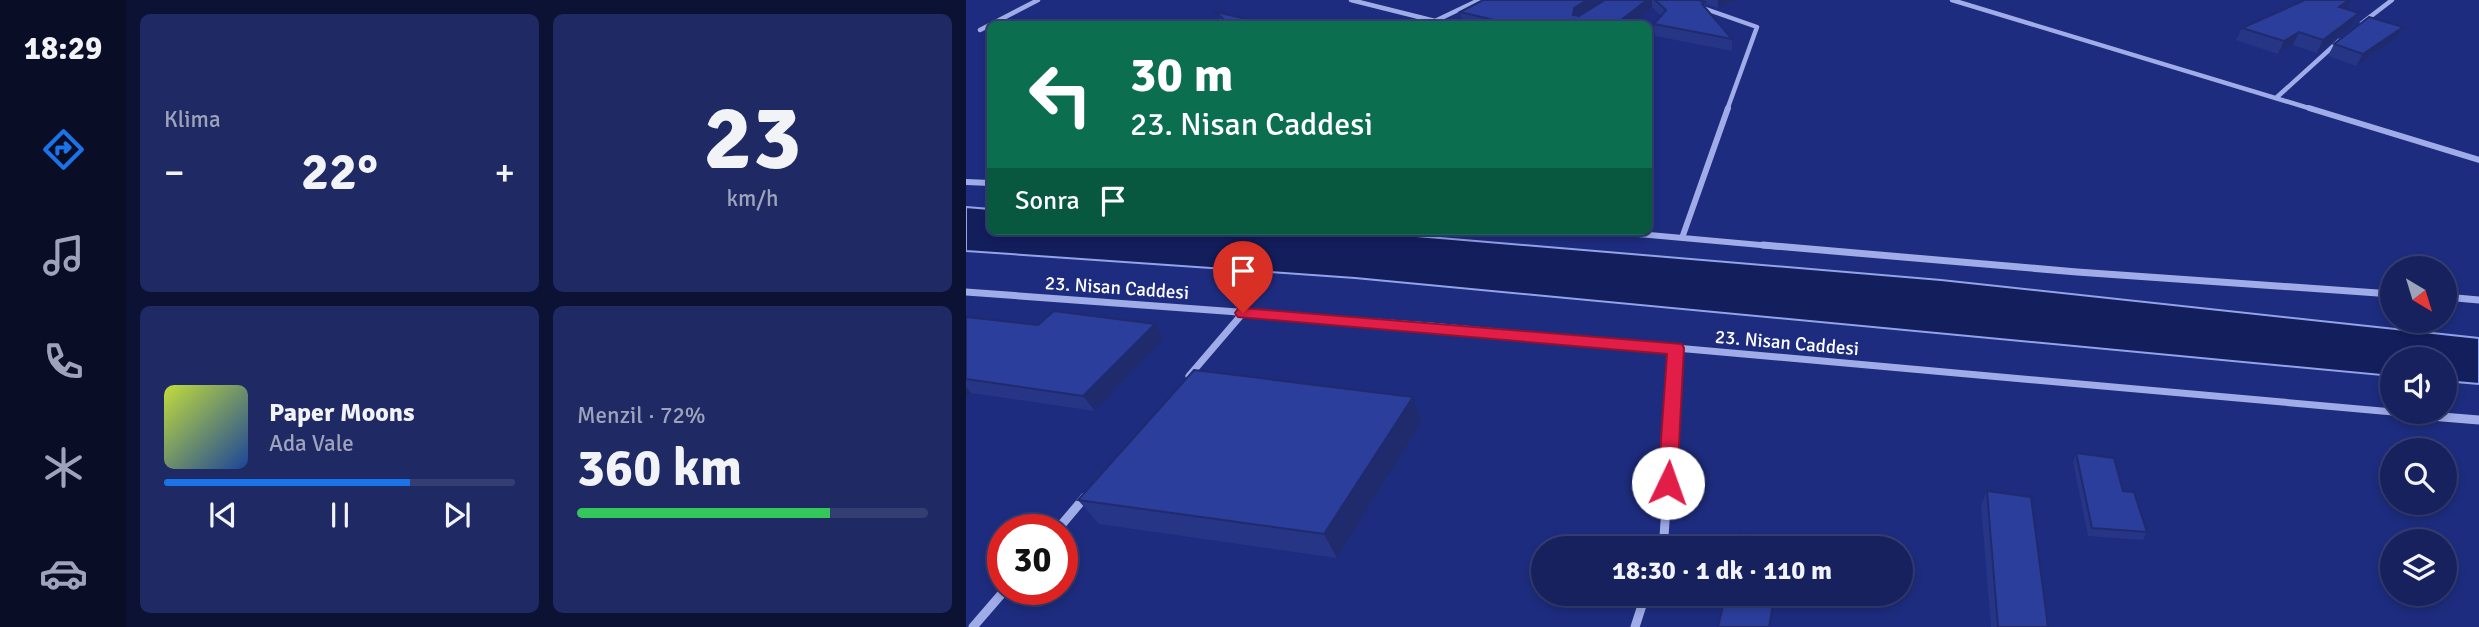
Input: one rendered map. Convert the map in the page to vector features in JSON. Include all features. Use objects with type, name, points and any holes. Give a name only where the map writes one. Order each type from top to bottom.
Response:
[{"type":"street","points":[[997,21],[1038,0]]},
{"type":"street","points":[[1351,0],[1435,21],[1479,0]]},
{"type":"street","points":[[1952,0],[2479,160]]},
{"type":"street","points":[[2356,28],[2392,0]]},
{"type":"street","points":[[1682,238],[1757,27],[1693,5]]},
{"type":"street","points":[[980,30],[987,26]]},
{"type":"street","points":[[2276,98],[2345,36]]},
{"type":"street","points":[[966,181],[987,183]]},
{"type":"street","points":[[1649,235],[2077,272],[2380,293]]},
{"type":"street","name":"23. Nisan Caddesi","points":[[966,292],[1676,348],[2479,420]]},
{"type":"street","points":[[2457,298],[2479,300]]},
{"type":"street","points":[[1181,386],[1243,313]]},
{"type":"street","points":[[1664,536],[1676,348]]},
{"type":"street","points":[[1070,514],[1092,489]]},
{"type":"street","points":[[973,627],[992,605]]},
{"type":"street","points":[[1635,627],[1642,606]]},
{"type":"shaded area","points":[[966,207],[987,209],[987,235],[1405,235],[1941,280],[2380,327],[2380,333],[2433,333],[2479,338],[2479,384],[2457,382],[2457,347],[2380,347],[2380,375],[1355,278],[966,251]]},
{"type":"building","points":[[1483,0],[1587,0],[1574,8],[1573,15],[1579,16],[1605,0],[1647,0],[1620,21],[1498,21],[1460,12]]},
{"type":"building","points":[[1655,0],[1705,2],[1702,4],[1732,39],[1654,24],[1666,10]]},
{"type":"building","points":[[2305,0],[2349,0],[2339,7],[2359,13],[2323,40],[2299,32],[2284,41],[2242,28]]},
{"type":"building","points":[[1216,12],[1256,21],[1225,21]]},
{"type":"building","points":[[2369,17],[2403,27],[2363,54],[2334,44]]},
{"type":"building","points":[[1054,311],[1155,324],[1083,396],[966,379],[966,317],[1038,325]]},
{"type":"building","points":[[1194,370],[1413,397],[1324,534],[1078,500]]},
{"type":"building","points":[[2076,453],[2114,458],[2123,491],[2134,492],[2147,532],[2092,528]]},
{"type":"building","points":[[1987,491],[2031,497],[2048,627],[1998,627]]},
{"type":"building","points":[[1723,606],[1773,606],[1769,627],[1718,627]]},
{"type":"route","points":[[1243,313],[1430,326],[1676,348],[1668,483]]}]
